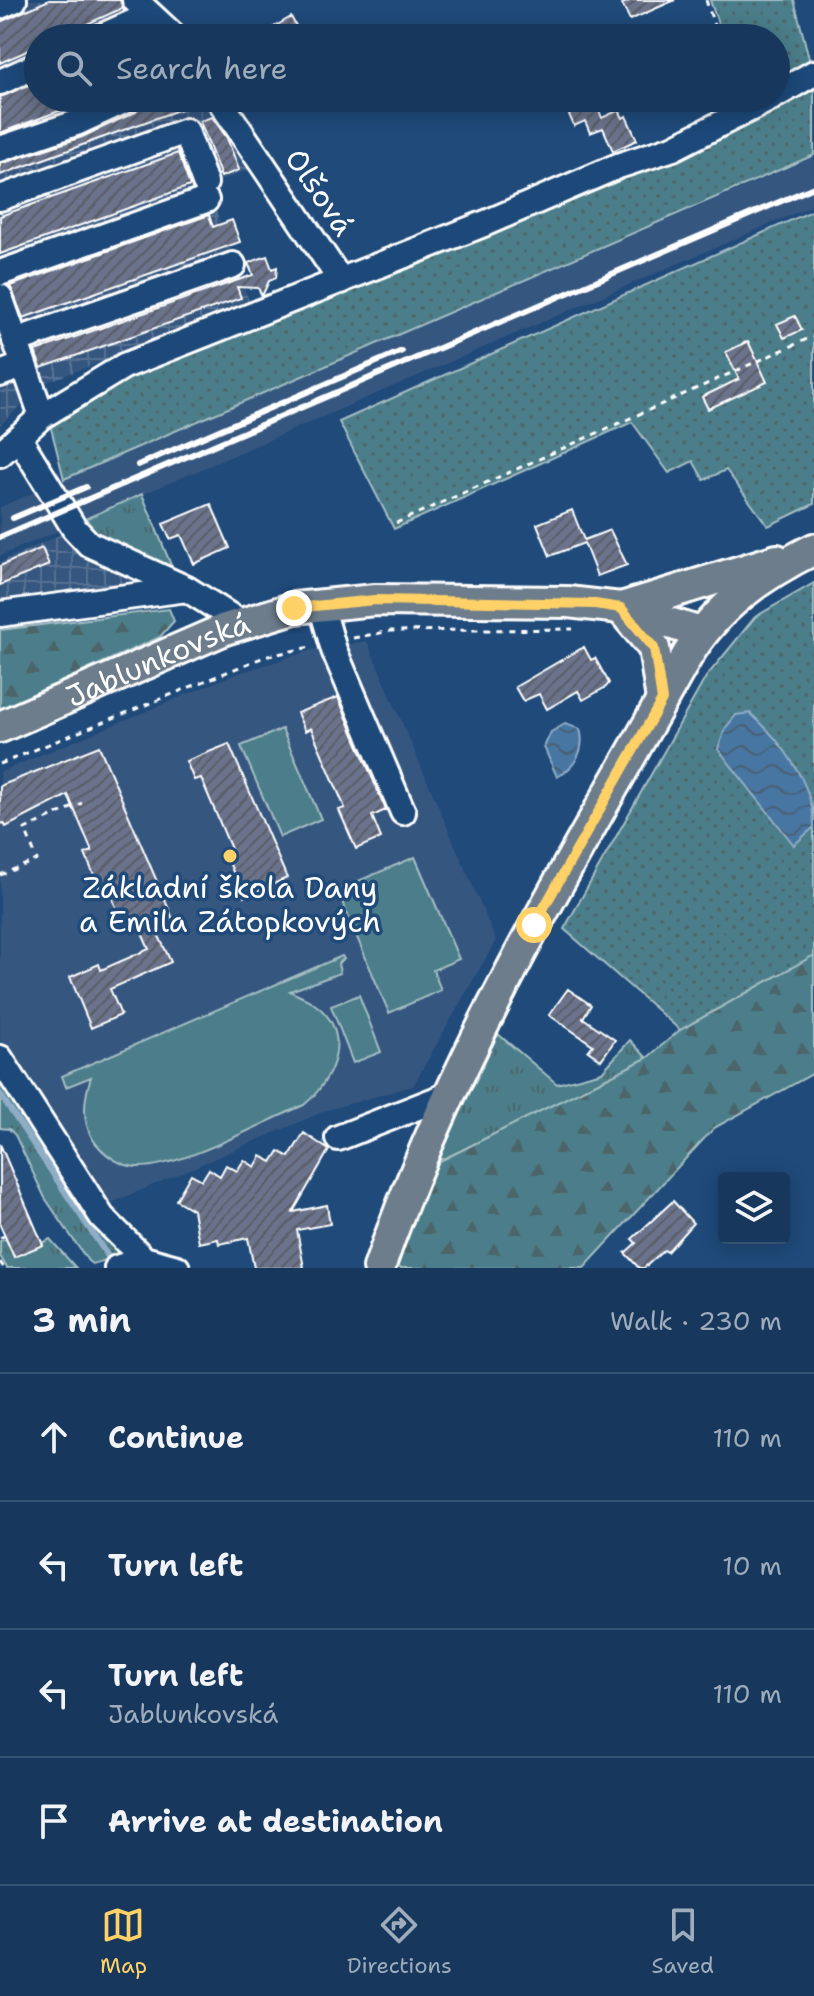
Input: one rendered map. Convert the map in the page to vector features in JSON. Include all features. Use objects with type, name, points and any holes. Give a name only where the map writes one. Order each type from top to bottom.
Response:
[{"type":"main road","points":[[662,700],[654,648],[621,608],[681,587],[810,551]]},
{"type":"main road","points":[[379,1268],[409,1181],[448,1095],[534,925],[701,633],[730,601],[810,551]]},
{"type":"main road","name":"Jablunkovská","points":[[0,727],[241,623],[321,605],[375,600],[568,602],[621,608],[701,633]]},
{"type":"street","points":[[0,6],[14,0]]},
{"type":"street","points":[[117,24],[134,11],[154,24]]},
{"type":"street","points":[[0,82],[24,71]]},
{"type":"street","points":[[790,87],[814,73]]},
{"type":"street","points":[[0,149],[100,112]]},
{"type":"street","name":"Olšová","points":[[227,112],[341,281]]},
{"type":"street","points":[[241,623],[187,589],[89,544],[9,446],[42,416],[124,366],[341,281],[618,166],[673,148],[744,112]]},
{"type":"street","points":[[0,198],[186,131],[205,192],[0,273]]},
{"type":"street","points":[[15,341],[233,265]]},
{"type":"street","points":[[2,309],[42,416]]},
{"type":"street","points":[[0,374],[24,365]]},
{"type":"street","points":[[0,614],[187,589]]},
{"type":"street","points":[[321,605],[334,650],[403,812]]},
{"type":"street","points":[[0,1058],[102,1217],[144,1259],[177,1268]]},
{"type":"street","points":[[338,1138],[448,1095]]},
{"type":"street","points":[[117,1268],[144,1259]]},
{"type":"path","points":[[706,0],[714,24]]},
{"type":"path","points":[[396,523],[814,336]]},
{"type":"path","points":[[0,875],[37,860],[25,829],[82,803]]},
{"type":"path","points":[[0,1262],[4,1268]]},
{"type":"shaded area","points":[[0,0],[127,0],[155,24],[24,24],[24,112],[222,112],[256,167],[207,186],[251,306],[47,382],[0,425]]},
{"type":"shaded area","points":[[814,157],[814,205],[0,556],[0,507]]},
{"type":"shaded area","points":[[64,533],[93,563],[144,585],[64,591],[0,602],[0,562]]},
{"type":"shaded area","name":"Základní škola Dany a Emila Zátopkových","points":[[367,641],[496,940],[413,1086],[327,1110],[107,1205],[0,1043],[0,772],[233,675],[312,650]]},
{"type":"green space","points":[[710,0],[794,0],[811,66],[790,77],[790,24],[718,24]]},
{"type":"green space","points":[[814,81],[814,155],[64,479],[50,424],[144,362],[605,187],[753,112],[790,112],[790,93]]},
{"type":"green space","points":[[814,210],[814,504],[768,526],[726,470],[704,480],[693,461],[669,473],[632,422],[394,529],[339,422]]},
{"type":"green space","points":[[142,494],[173,570],[93,538],[87,518]]},
{"type":"green space","points":[[814,583],[814,955],[680,1030],[564,929],[706,677],[755,617]]},
{"type":"green space","points":[[169,609],[174,621],[160,637],[0,709],[0,630]]},
{"type":"green space","points":[[282,729],[321,819],[280,837],[241,746]]},
{"type":"green space","points":[[415,857],[459,959],[433,970],[441,990],[389,1013],[337,890]]},
{"type":"green space","points":[[814,955],[814,1073],[714,1128],[584,1268],[396,1268],[436,1163],[647,1058],[680,1030]]},
{"type":"green space","points":[[342,956],[344,959],[338,963],[340,973],[290,991],[326,1014],[336,1041],[336,1055],[331,1069],[304,1105],[220,1144],[154,1166],[136,1167],[121,1163],[99,1147],[89,1131],[85,1114],[91,1077],[66,1087],[62,1076]]},
{"type":"green space","points":[[359,995],[381,1052],[353,1063],[331,1006]]},
{"type":"green space","points":[[498,1034],[557,1084],[602,1072],[630,1040],[647,1058],[436,1163]]},
{"type":"green space","points":[[0,1060],[124,1252],[121,1256],[92,1264],[88,1261],[45,1198],[15,1135],[9,1129],[0,1128]]},
{"type":"green space","points":[[6,1239],[14,1257],[50,1239],[76,1268],[7,1268],[0,1256],[0,1241]]},
{"type":"water","points":[[750,713],[784,750],[808,795],[814,827],[794,845],[718,749],[725,729],[736,715]]},
{"type":"water","points":[[565,724],[580,729],[580,751],[574,763],[557,777],[544,747],[551,732]]},
{"type":"building","points":[[49,0],[120,0],[123,8],[87,24],[24,24],[24,52],[0,63],[0,22]]},
{"type":"building","points":[[631,0],[675,0],[630,20],[622,4]]},
{"type":"building","points":[[291,17],[295,24],[279,24]]},
{"type":"building","points":[[24,87],[24,112],[56,112],[0,133],[0,97]]},
{"type":"building","points":[[136,112],[173,112],[0,175],[0,164],[82,137]]},
{"type":"building","points":[[568,112],[600,112],[602,118],[620,112],[623,118],[626,116],[637,140],[613,151],[603,128],[590,133],[585,121],[574,126]]},
{"type":"building","points":[[212,117],[227,138],[239,170],[221,177],[200,121]]},
{"type":"building","points":[[178,153],[190,186],[0,254],[0,216]]},
{"type":"building","points":[[209,215],[213,227],[232,220],[240,242],[23,318],[10,286]]},
{"type":"building","points":[[267,256],[272,269],[277,267],[276,278],[269,281],[262,296],[258,288],[237,287],[241,298],[41,368],[35,351],[253,275],[248,263]]},
{"type":"building","points":[[795,316],[802,330],[784,338],[777,324]]},
{"type":"building","points":[[748,341],[767,382],[708,409],[702,397],[739,379],[726,352]]},
{"type":"building","points":[[211,504],[230,548],[194,564],[181,535],[170,539],[163,524]]},
{"type":"building","points":[[572,510],[584,540],[610,530],[627,565],[597,576],[584,543],[550,556],[537,524]]},
{"type":"building","points":[[42,548],[49,565],[0,585],[0,566]]},
{"type":"building","points":[[584,647],[591,660],[595,658],[609,683],[606,687],[583,700],[578,691],[547,709],[539,694],[523,701],[515,687]]},
{"type":"building","points":[[338,697],[386,810],[372,816],[381,838],[356,849],[339,810],[345,808],[311,728],[305,731],[297,713]]},
{"type":"building","points":[[229,744],[287,878],[244,897],[227,858],[234,856],[201,778],[194,780],[186,761]]},
{"type":"building","points":[[99,746],[176,926],[158,934],[171,962],[110,989],[121,1015],[91,1028],[70,977],[99,964],[101,970],[149,949],[136,920],[124,925],[106,884],[99,887],[85,854],[92,851],[68,795],[6,827],[4,823],[0,824],[0,786]]},
{"type":"building","points":[[568,989],[591,1005],[583,1018],[615,1040],[601,1060],[588,1051],[593,1045],[549,1015]]},
{"type":"building","points":[[304,1133],[329,1150],[293,1212],[327,1205],[330,1224],[297,1230],[304,1268],[254,1268],[248,1238],[219,1244],[218,1239],[199,1243],[193,1210],[176,1200],[191,1174],[202,1180],[209,1169],[220,1176],[226,1165],[237,1171],[244,1160],[255,1167],[261,1156],[272,1162],[279,1151],[289,1157]]},
{"type":"building","points":[[0,1144],[43,1245],[14,1257],[0,1225]]},
{"type":"building","points":[[673,1201],[693,1223],[667,1252],[664,1250],[644,1268],[639,1268],[625,1253],[636,1243],[632,1239]]},
{"type":"waterway","points":[[0,1094],[107,1255]]},
{"type":"railway","points":[[0,537],[814,187]]},
{"type":"railway","points":[[138,465],[402,351]]},
{"type":"railway","points":[[13,518],[86,487]]},
{"type":"place","name":"Základní škola Dany a Emila Zátopkových","points":[[230,856]]},
{"type":"route","points":[[294,608],[375,600],[595,604],[621,608],[649,639],[654,648],[662,700],[534,925]]}]
